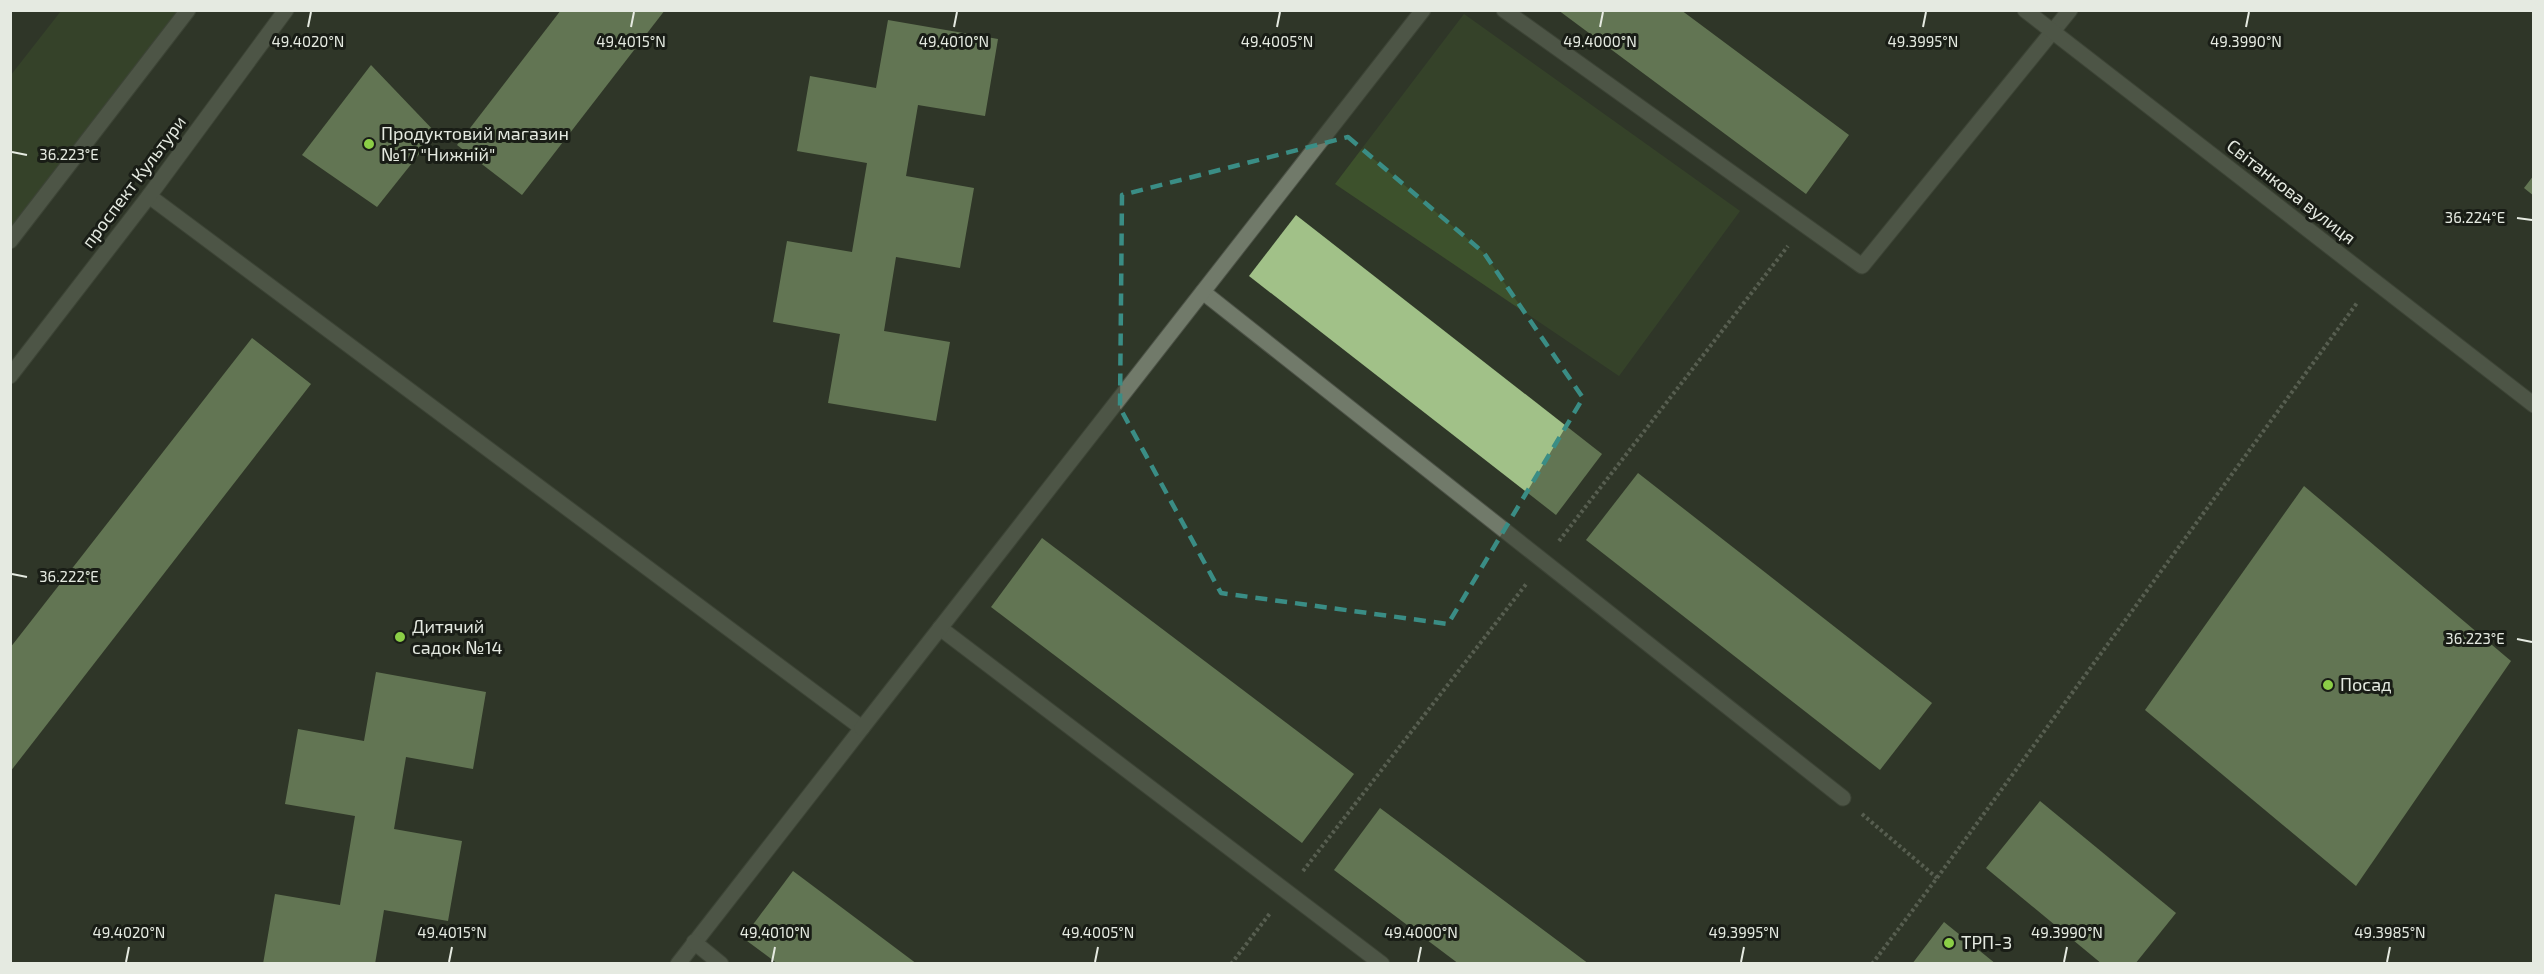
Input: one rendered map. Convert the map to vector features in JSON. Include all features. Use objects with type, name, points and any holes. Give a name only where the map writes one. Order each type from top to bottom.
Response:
[{"type":"street","points":[[10,242],[188,10]]},
{"type":"street","name":"проспект Культури","points":[[10,376],[149,196],[286,10]]},
{"type":"street","points":[[678,963],[1423,10]]},
{"type":"street","points":[[1504,10],[1862,266],[2070,10]]},
{"type":"street","name":"Світанкова вулиця","points":[[2025,10],[2534,405]]},
{"type":"street","points":[[149,196],[862,728]]},
{"type":"street","points":[[1203,292],[1843,798]]},
{"type":"street","points":[[940,628],[1382,963]]},
{"type":"street","points":[[694,942],[721,963]]},
{"type":"path","points":[[1231,963],[1804,225]]},
{"type":"path","points":[[1872,963],[1937,878],[2373,281]]},
{"type":"path","points":[[1843,798],[1937,878]]},
{"type":"highlighted area","points":[[1348,137],[1484,253],[1583,398],[1448,624],[1221,593],[1120,408],[1122,195]]},
{"type":"green space","points":[[61,11],[188,11],[11,241],[11,75]]},
{"type":"green space","points":[[1464,14],[1740,211],[1619,376],[1335,184]]},
{"type":"building","points":[[561,10],[665,10],[522,195],[457,145]]},
{"type":"building","points":[[1558,10],[1681,10],[1849,135],[1806,194]]},
{"type":"building","points":[[888,20],[998,39],[985,116],[918,105],[906,176],[974,188],[960,268],[896,257],[884,331],[950,342],[936,421],[828,403],[840,334],[773,322],[787,241],[852,252],[867,163],[797,151],[810,76],[876,88]]},
{"type":"building","name":"Продуктовий магазин №17 \"Нижній\"","points":[[371,65],[436,133],[377,207],[302,155]]},
{"type":"building","points":[[2534,175],[2534,196],[2524,188]]},
{"type":"building","points":[[1296,215],[1602,454],[1556,515],[1249,276]]},
{"type":"building","points":[[252,338],[311,384],[10,772],[10,648]]},
{"type":"building","points":[[1638,473],[1932,703],[1880,770],[1586,540]]},
{"type":"building","name":"Посад","points":[[2304,486],[2511,661],[2356,886],[2145,710]]},
{"type":"building","points":[[1042,538],[1354,774],[1302,843],[991,607]]},
{"type":"building","points":[[376,672],[486,692],[473,769],[406,757],[394,829],[462,841],[448,921],[384,910],[375,964],[263,964],[275,894],[340,905],[355,816],[285,804],[298,729],[364,741]]},
{"type":"building","points":[[2040,801],[2176,913],[2135,964],[2102,964],[1986,868]]},
{"type":"building","points":[[1380,808],[1589,964],[1459,964],[1334,870]]},
{"type":"building","points":[[793,871],[917,964],[778,964],[743,938]]},
{"type":"building","name":"ТРП-3","points":[[1944,922],[1996,964],[1912,964]]},
{"type":"place","name":"Продуктовий магазин №17 \"Нижній\"","points":[[369,144]]},
{"type":"place","name":"Дитячий садок №14","points":[[400,637]]},
{"type":"place","name":"Посад","points":[[2328,685]]},
{"type":"place","name":"ТРП-3","points":[[1949,943]]}]
